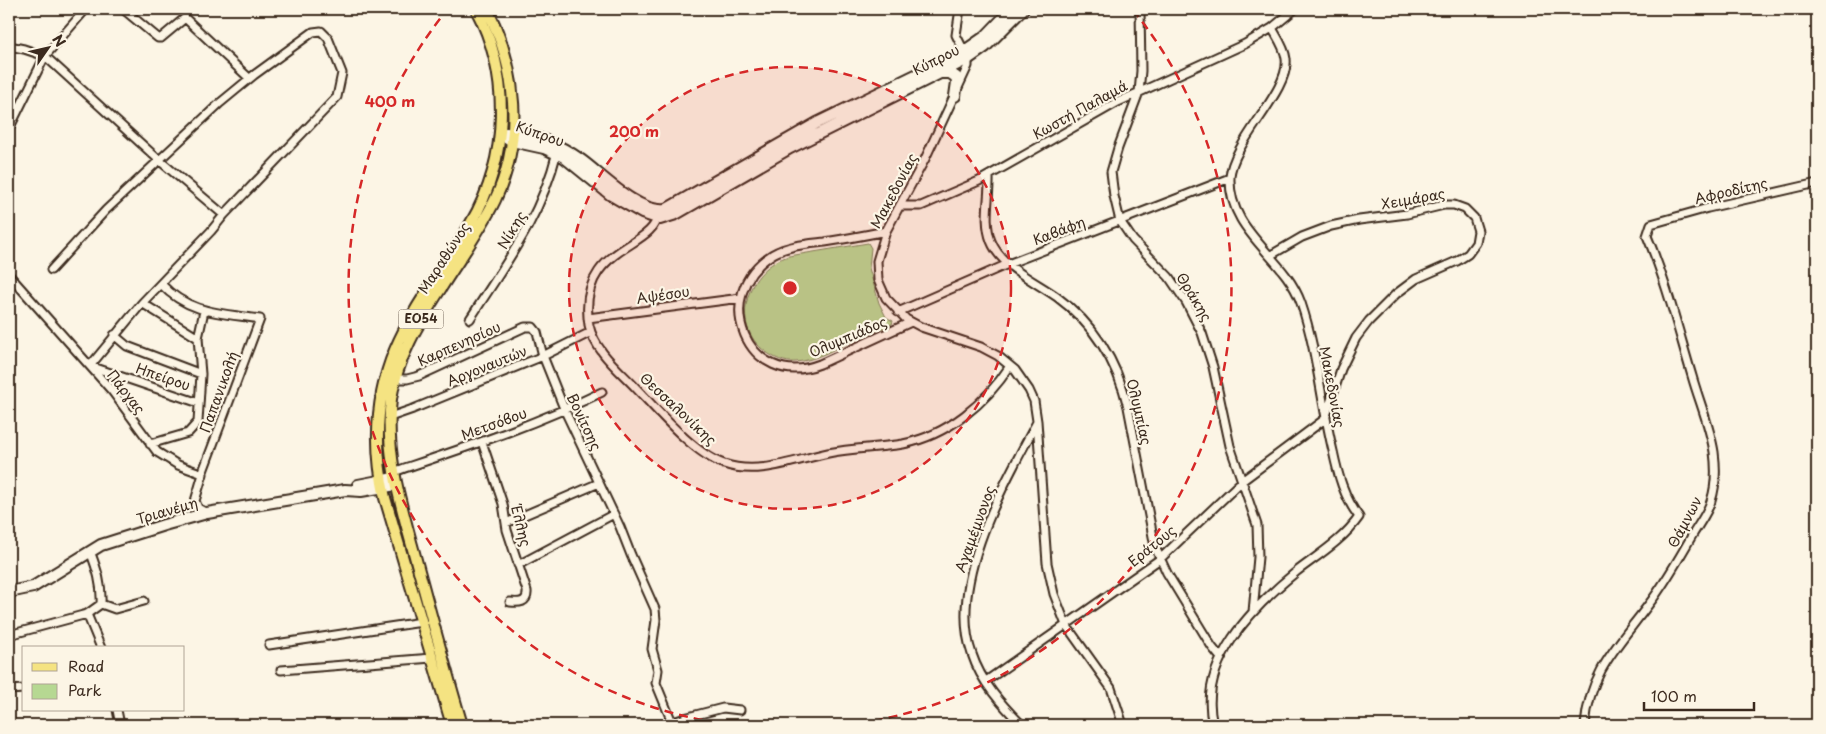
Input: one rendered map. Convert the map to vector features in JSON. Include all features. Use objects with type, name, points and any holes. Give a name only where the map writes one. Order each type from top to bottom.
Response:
[{"type":"main road","name":"Μαραθώνος","points":[[452,725],[382,484],[378,450],[378,425],[382,394],[391,360],[413,314],[462,239],[481,205],[494,171],[500,133],[501,99],[497,68],[488,35],[476,9]]},
{"type":"main road","name":"Μαραθώνος","points":[[462,725],[433,626],[395,478],[390,448],[390,417],[395,379],[408,343],[474,238],[494,201],[504,176],[512,137],[513,102],[508,65],[499,35],[487,9]]},
{"type":"main road","name":"Κύπρου","points":[[657,214],[817,123],[966,56],[1012,9]]},
{"type":"main road","name":"Κύπρου","points":[[500,133],[544,148],[558,150],[582,161],[626,196],[657,214],[670,217],[804,140],[941,73],[991,42],[1023,9]]},
{"type":"main road","points":[[941,73],[950,72],[956,77],[955,96]]},
{"type":"main road","name":"Τριανέμη","points":[[9,590],[14,591],[33,587],[101,545],[164,525],[207,513],[345,490],[360,484],[382,484],[395,478]]},
{"type":"street","points":[[9,130],[45,56],[86,9]]},
{"type":"street","points":[[123,9],[158,38],[161,38],[185,18],[249,78]]},
{"type":"street","points":[[960,9],[956,35],[966,56]]},
{"type":"street","name":"Θράκης","points":[[1140,9],[1141,71],[1139,92],[1111,172],[1120,221],[1133,240],[1169,277],[1186,302],[1202,333],[1213,367],[1230,446],[1254,512],[1258,536],[1258,557],[1253,612]]},
{"type":"street","name":"Κωστή Παλαμά","points":[[900,206],[922,206],[989,176],[1087,118],[1245,44],[1272,28],[1295,9]]},
{"type":"street","name":"Μακεδονίας","points":[[1213,725],[1210,711],[1210,696],[1214,674],[1236,633],[1253,612],[1276,589],[1341,537],[1359,517],[1348,501],[1342,486],[1325,419],[1316,367],[1301,302],[1288,277],[1238,215],[1232,196],[1230,178],[1234,161],[1285,72],[1285,52],[1272,28]]},
{"type":"street","points":[[51,270],[106,210],[249,78],[313,32],[324,32],[342,73],[339,92],[334,101],[142,303],[90,366]]},
{"type":"street","points":[[9,46],[45,56],[159,160],[224,215]]},
{"type":"street","name":"Μακεδονίας","points":[[966,56],[968,68],[886,231],[878,254],[877,274],[883,292],[898,312],[911,322],[981,347],[1020,374],[1027,385],[1034,401],[1037,421],[1048,571],[1056,601],[1066,625],[1108,682],[1116,700],[1123,725]]},
{"type":"street","name":"Νίκης","points":[[470,318],[530,225],[542,200],[558,150]]},
{"type":"street","name":"Ολυμπίας","points":[[989,176],[989,234],[995,248],[1008,264],[1058,298],[1078,315],[1101,342],[1109,356],[1124,390],[1151,526],[1160,559],[1212,647],[1222,658]]},
{"type":"street","name":"Καβάφη","points":[[898,312],[1008,264],[1230,178]]},
{"type":"street","name":"Αφροδίτης","points":[[1651,224],[1708,208],[1817,183]]},
{"type":"street","name":"Χειμάρας","points":[[1270,255],[1297,240],[1331,226],[1359,220],[1407,214],[1444,205],[1454,205],[1465,209],[1474,218],[1477,226],[1476,243],[1468,254],[1416,279],[1396,294],[1369,321],[1356,338],[1344,363],[1325,419]]},
{"type":"street","name":"Θεσσαλονίκης","points":[[657,214],[651,229],[613,256],[596,274],[589,293],[588,318],[591,332],[601,349],[618,369],[665,418],[692,442],[720,462],[747,468],[780,464],[844,450],[894,445],[920,439],[949,425],[971,411],[1000,381],[1010,366]]},
{"type":"street","name":"Θάμνων","points":[[1585,725],[1587,706],[1593,684],[1606,661],[1676,565],[1711,502],[1715,481],[1714,452],[1709,432],[1680,332],[1657,260],[1647,236],[1651,224]]},
{"type":"street","name":"Ολυμπιάδος","points":[[886,231],[796,246],[777,252],[756,268],[747,282],[741,298],[740,321],[742,332],[757,352],[768,360],[779,366],[803,369],[814,366],[911,322]]},
{"type":"street","name":"Πάργας","points":[[9,275],[112,391],[157,452],[168,461],[202,474]]},
{"type":"street","points":[[150,444],[192,431],[198,422],[201,374],[198,338],[204,311],[174,296],[161,284]]},
{"type":"street","name":"Αψέσου","points":[[588,318],[741,298]]},
{"type":"street","points":[[142,303],[198,338]]},
{"type":"street","name":"Παπανικολή","points":[[202,474],[260,318],[204,311]]},
{"type":"street","name":"Καρπενησίου","points":[[395,379],[419,376],[525,327],[531,326]]},
{"type":"street","name":"Βονίτσης","points":[[531,326],[535,329],[538,336],[543,356],[564,411],[620,527],[655,609],[656,620],[652,649],[658,670],[656,683],[669,724]]},
{"type":"street","name":"Αργοναυτών","points":[[390,417],[543,356],[591,332]]},
{"type":"street","points":[[114,335],[128,346],[201,374]]},
{"type":"street","name":"Ηπείρου","points":[[90,366],[199,403]]},
{"type":"street","name":"Μετσόβου","points":[[395,478],[564,411],[602,392]]},
{"type":"street","name":"Εράτους","points":[[986,681],[1160,559],[1242,481],[1325,419]]},
{"type":"street","name":"Αγαμέμνονος","points":[[1022,725],[986,681],[974,661],[968,637],[965,610],[970,576],[998,498],[1037,421]]},
{"type":"street","name":"Έλλης","points":[[482,442],[503,504],[506,524],[526,585],[527,597],[522,601],[510,602]]},
{"type":"street","points":[[202,474],[195,501],[198,508],[207,513]]},
{"type":"street","points":[[506,524],[599,483]]},
{"type":"street","points":[[518,565],[614,514]]},
{"type":"street","points":[[90,551],[98,573],[101,604]]},
{"type":"street","points":[[101,604],[115,609],[144,601]]},
{"type":"street","points":[[9,635],[87,614],[101,604]]},
{"type":"street","points":[[87,614],[100,646]]},
{"type":"street","points":[[269,645],[422,622]]},
{"type":"street","points":[[282,670],[432,658]]},
{"type":"street","points":[[9,690],[22,689]]},
{"type":"street","points":[[669,724],[723,708],[740,710]]},
{"type":"street","points":[[117,712],[120,725]]},
{"type":"green space","points":[[868,243],[871,248],[869,268],[879,303],[886,317],[893,321],[892,324],[823,355],[801,361],[787,362],[776,358],[754,341],[748,327],[746,313],[748,298],[753,285],[762,272],[774,262],[789,256]]}]
